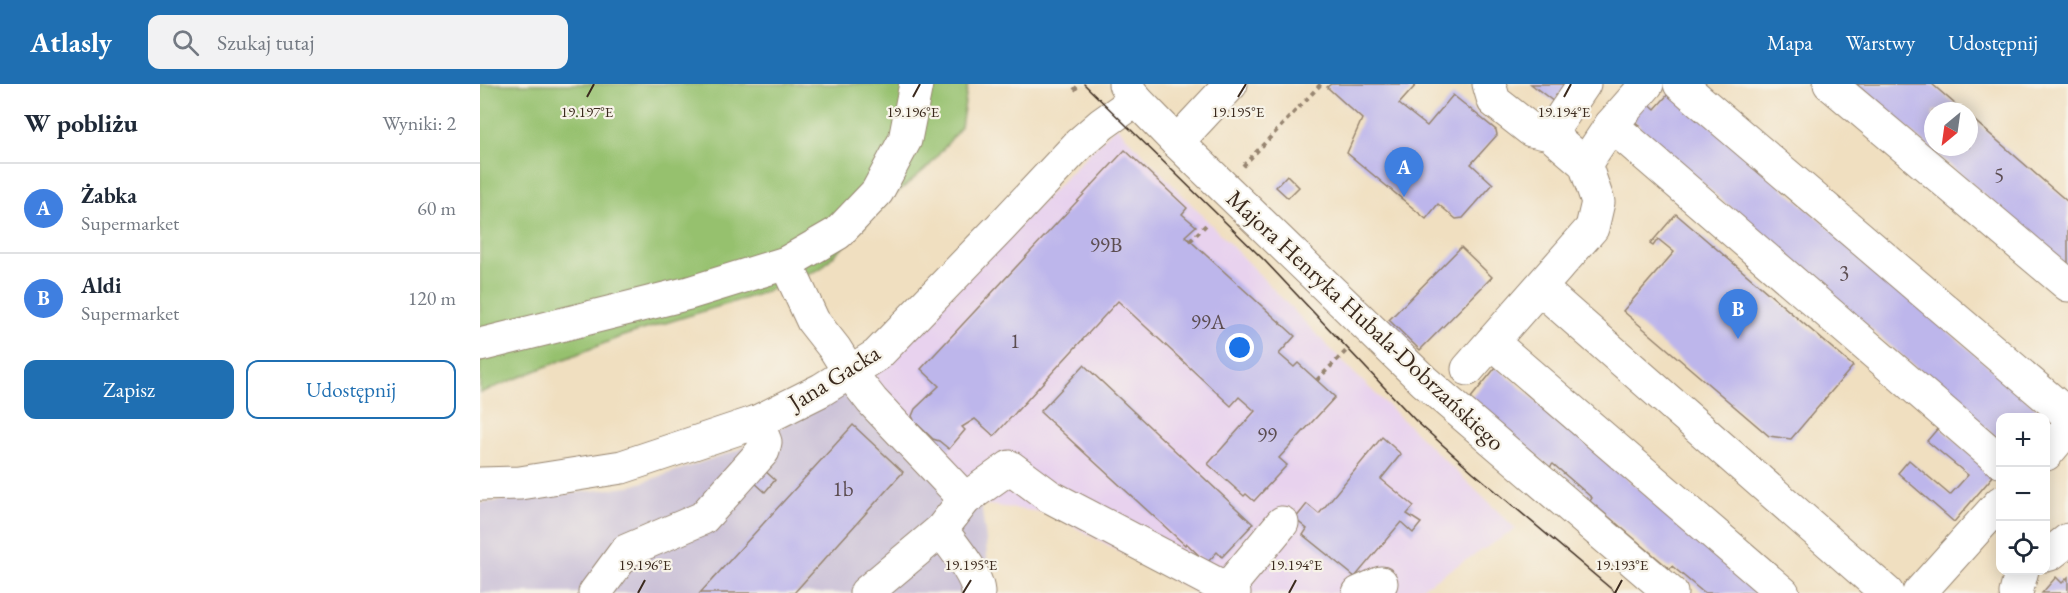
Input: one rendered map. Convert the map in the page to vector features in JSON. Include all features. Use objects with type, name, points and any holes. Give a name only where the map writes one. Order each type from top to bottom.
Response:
[{"type":"street","points":[[480,345],[689,293],[786,263],[838,233],[878,192],[905,140],[916,84]]},
{"type":"street","points":[[1177,142],[1231,84]]},
{"type":"street","points":[[1468,369],[1592,228],[1598,202],[1585,164],[1550,134],[1531,130],[1494,101],[1489,84]]},
{"type":"street","points":[[1550,134],[1584,84]]},
{"type":"street","points":[[1585,164],[1611,125],[1647,84]]},
{"type":"street","points":[[1680,84],[2068,415]]},
{"type":"street","points":[[1830,84],[2068,285]]},
{"type":"street","name":"Majora Henryka Hubala-Dobrzańskiego","points":[[1130,92],[1177,142],[1424,381],[1671,593]]},
{"type":"street","name":"Jana Gacka","points":[[480,484],[520,483],[622,467],[757,422],[850,373],[885,346],[1079,144],[1102,124],[1130,92]]},
{"type":"street","points":[[1611,125],[1996,457]]},
{"type":"street","points":[[786,263],[813,321],[850,373],[872,401],[965,499]]},
{"type":"street","points":[[1540,288],[1887,593]]},
{"type":"street","points":[[1491,342],[1783,593]]},
{"type":"street","points":[[595,593],[626,550],[703,518],[762,451],[765,442],[757,422]]},
{"type":"street","points":[[2050,449],[2068,428]]},
{"type":"street","points":[[866,593],[941,530],[965,499],[1010,466],[1049,496],[1231,591],[1282,523]]},
{"type":"street","points":[[1919,593],[1990,536],[1996,518]]},
{"type":"street","points":[[941,530],[978,586],[978,593]]},
{"type":"street","points":[[2050,553],[2068,540]]},
{"type":"street","points":[[2016,593],[2021,575]]},
{"type":"path","points":[[1074,90],[1080,84]]},
{"type":"path","points":[[1239,171],[1321,84]]},
{"type":"path","points":[[1190,241],[1209,222]]},
{"type":"path","points":[[1317,380],[1355,342]]},
{"type":"shaded area","points":[[1116,126],[1353,372],[1516,529],[1413,593],[1197,593],[1049,513],[981,504],[868,381]]},
{"type":"shaded area","points":[[868,381],[981,504],[989,593],[480,593],[480,503],[629,487],[738,450]]},
{"type":"green space","points":[[480,84],[968,84],[961,127],[930,165],[898,192],[820,269],[759,294],[620,337],[480,393]]},
{"type":"building","points":[[1331,84],[1414,84],[1416,85],[1399,104],[1427,126],[1453,95],[1496,130],[1497,135],[1471,164],[1493,184],[1463,218],[1456,219],[1438,204],[1426,219],[1347,153],[1362,119],[1327,87]]},
{"type":"building","points":[[1531,84],[1568,84],[1554,102]]},
{"type":"building","points":[[1856,84],[1932,84],[1953,102],[1924,102],[1924,143]]},
{"type":"building","points":[[1671,91],[2042,413],[1996,413],[1996,437],[1629,117],[1644,99],[1655,109]]},
{"type":"building","points":[[1978,124],[2068,202],[2068,267],[1939,156],[1978,156]]},
{"type":"building","points":[[1125,150],[1187,208],[1182,214],[1196,226],[1185,236],[1295,336],[1279,354],[1294,367],[1298,363],[1335,397],[1279,458],[1287,465],[1254,501],[1246,494],[1244,496],[1208,464],[1255,411],[1239,397],[1231,406],[1118,301],[994,436],[975,419],[962,427],[965,430],[949,449],[933,439],[915,422],[912,416],[915,409],[939,386],[921,369]]},
{"type":"building","points":[[1287,175],[1299,187],[1288,198],[1276,187]]},
{"type":"building","points":[[1676,214],[1853,366],[1791,439],[1769,436],[1623,311],[1674,252],[1658,239],[1653,246],[1650,244]]},
{"type":"building","points":[[1461,247],[1492,277],[1420,350],[1389,320]]},
{"type":"building","points":[[1084,365],[1253,524],[1222,557],[1217,552],[1207,563],[1040,412]]},
{"type":"building","points":[[1496,367],[1761,593],[1704,593],[1672,566],[1670,569],[1590,501],[1592,498],[1553,464],[1550,467],[1470,399]]},
{"type":"building","points":[[853,425],[903,472],[794,593],[700,593]]},
{"type":"building","points":[[1939,427],[1994,475],[1954,522],[1898,473],[1909,460],[1950,495],[1968,475],[1927,441]]},
{"type":"building","points":[[1382,437],[1401,454],[1381,479],[1414,506],[1407,514],[1421,523],[1413,533],[1401,522],[1355,577],[1303,535],[1307,529],[1295,519],[1307,504],[1319,514]]},
{"type":"building","points":[[763,469],[775,480],[765,492],[753,481]]},
{"type":"building","points":[[2056,577],[2062,583],[2068,577],[2068,593],[2042,593]]},
{"type":"tram line","points":[[1084,84],[1265,261],[1416,421],[1616,593]]},
{"type":"place","name":"Żabka","points":[[1404,197]]},
{"type":"place","name":"Aldi","points":[[1738,339]]}]
